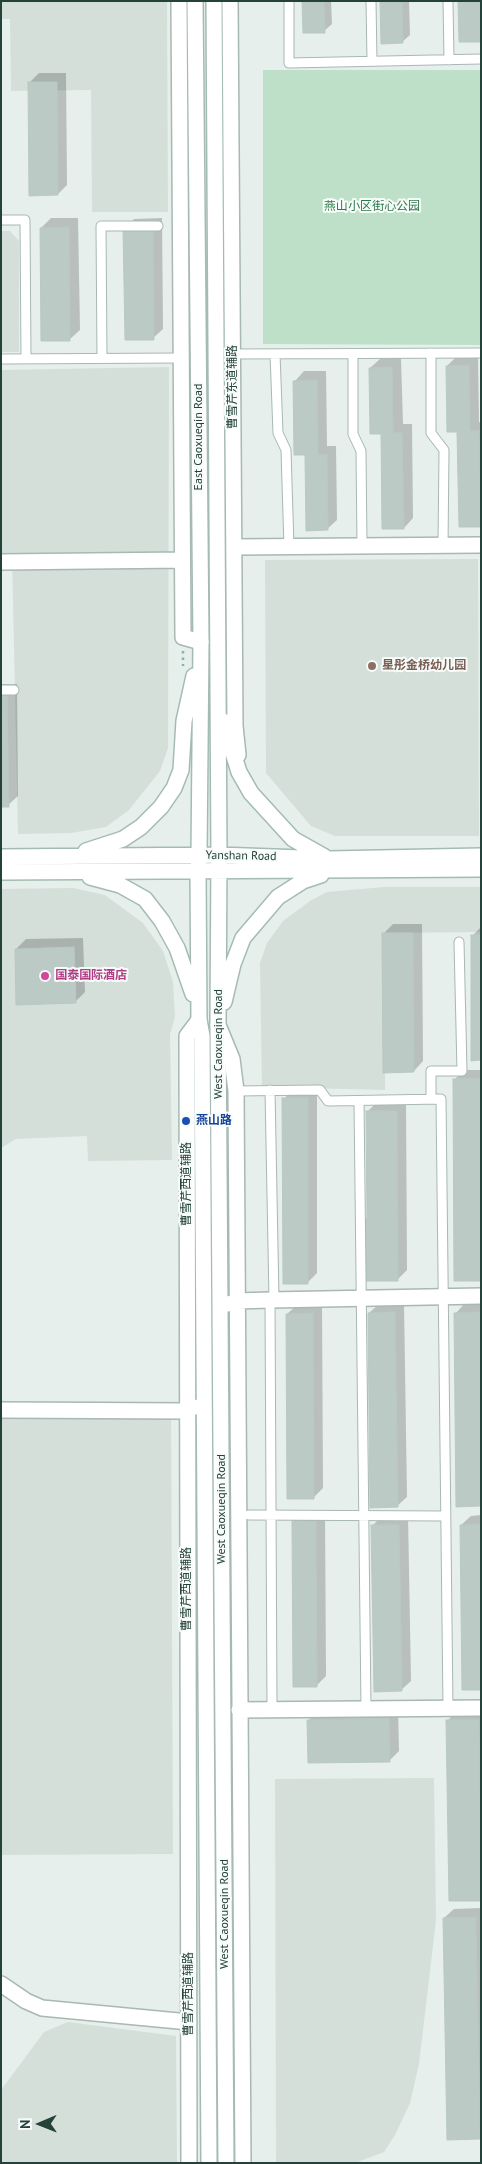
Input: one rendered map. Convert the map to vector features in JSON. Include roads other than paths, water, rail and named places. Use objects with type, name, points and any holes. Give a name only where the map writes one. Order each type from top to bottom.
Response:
[{"type":"main road","points":[[64,857],[123,839],[142,827],[166,800],[182,770],[184,721],[201,642],[183,637],[178,1]]},
{"type":"main road","name":"East Caoxueqin Road","points":[[195,1],[201,642],[198,872]]},
{"type":"main road","name":"East Caoxueqin Road","points":[[214,1],[219,863]]},
{"type":"main road","name":"曹雪芹东道辅路","points":[[230,1],[234,726],[239,772]]},
{"type":"main road","points":[[234,547],[481,545]]},
{"type":"main road","points":[[1,562],[182,560]]},
{"type":"main road","points":[[218,705],[239,772],[251,793],[293,839],[331,865],[278,897],[243,938],[233,964],[218,1025],[232,1059],[236,1090],[243,2163]]},
{"type":"main road","name":"Yanshan Road","points":[[1,857],[199,856],[219,863],[481,869]]},
{"type":"main road","name":"Yanshan Road","points":[[331,865],[481,856]]},
{"type":"main road","name":"Yanshan Road","points":[[1,872],[198,872],[219,863]]},
{"type":"main road","name":"West Caoxueqin Road","points":[[219,863],[218,1025],[226,2163]]},
{"type":"main road","points":[[75,872],[120,885],[145,899],[162,920],[177,948],[188,977],[199,1020]]},
{"type":"main road","name":"West Caoxueqin Road","points":[[198,872],[199,1020],[202,1036],[210,2163]]},
{"type":"main road","name":"曹雪芹西道辅路","points":[[189,2163],[186,1411],[187,1036],[199,1020]]},
{"type":"main road","points":[[221,1306],[237,1301],[481,1296]]},
{"type":"main road","points":[[1,1410],[186,1411],[205,1402]]},
{"type":"main road","points":[[239,1710],[481,1708]]},
{"type":"main road","points":[[1,1984],[26,2001],[42,2008],[189,2022]]},
{"type":"lane","points":[[289,1],[289,63],[481,59]]},
{"type":"lane","points":[[371,1],[372,61]]},
{"type":"lane","points":[[448,1],[449,60]]},
{"type":"lane","points":[[1,220],[25,220],[26,359]]},
{"type":"lane","points":[[102,358],[101,226],[158,226]]},
{"type":"lane","points":[[431,353],[431,433],[444,450],[443,546]]},
{"type":"lane","points":[[233,354],[481,353]]},
{"type":"lane","points":[[276,354],[278,433],[286,450],[288,547]]},
{"type":"lane","points":[[353,354],[353,434],[362,451],[362,546]]},
{"type":"lane","points":[[1,359],[181,358]]},
{"type":"lane","points":[[1,690],[14,690]]},
{"type":"lane","points":[[431,1099],[431,1071],[462,1071],[459,942]]},
{"type":"lane","points":[[236,1090],[320,1090],[328,1101],[441,1099],[448,1708]]},
{"type":"lane","points":[[270,1090],[272,1709]]},
{"type":"lane","points":[[359,1101],[366,1709]]},
{"type":"lane","points":[[249,1515],[445,1516]]},
{"type":"place","name":"星彤金桥幼儿园","points":[[372,666]]},
{"type":"place","name":"国泰国际酒店","points":[[45,976]]},
{"type":"place","name":"燕山路","points":[[186,1121]]},
{"type":"park label","name":"燕山小区街心公园","points":[[372,207]]}]
